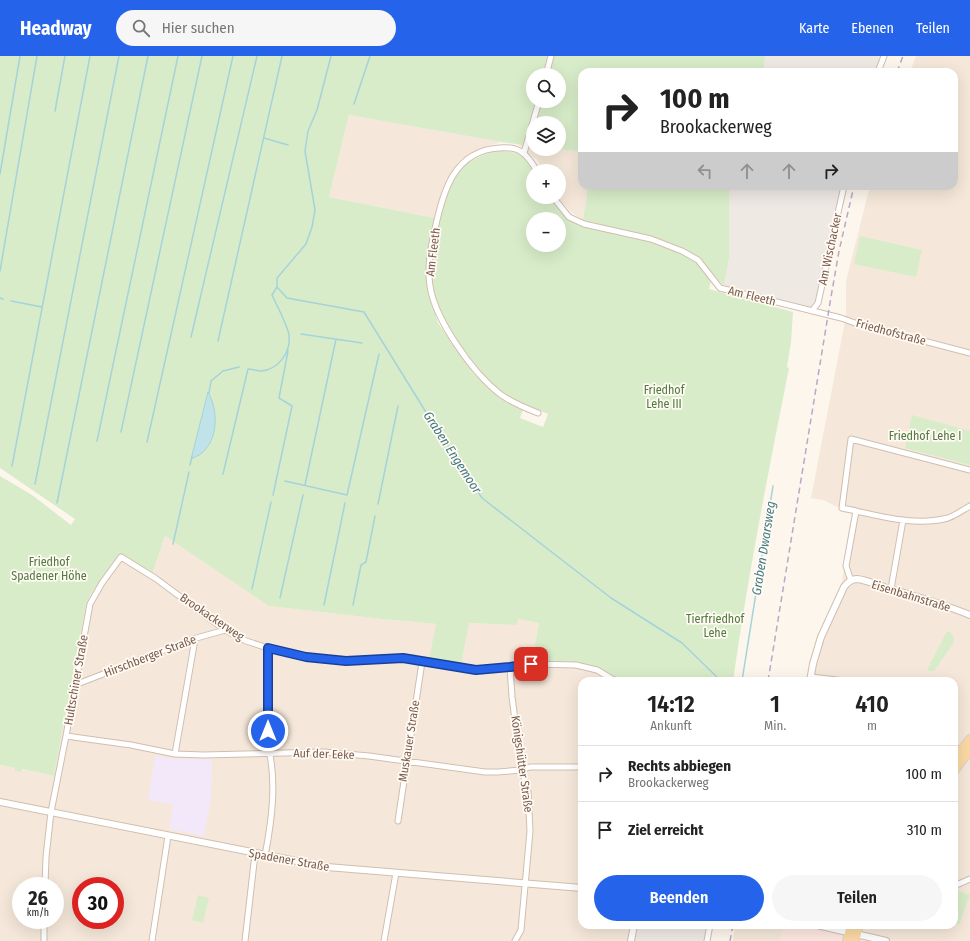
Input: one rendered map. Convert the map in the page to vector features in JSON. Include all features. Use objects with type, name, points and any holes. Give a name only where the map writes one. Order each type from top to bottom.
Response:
[{"type":"main road","points":[[958,755],[970,739]]},
{"type":"main road","points":[[958,766],[970,750]]},
{"type":"main road","points":[[847,941],[853,933]]},
{"type":"street","points":[[548,68],[551,56]]},
{"type":"street","points":[[880,68],[884,56]]},
{"type":"street","points":[[532,164],[524,153],[537,108]]},
{"type":"street","name":"Am Fleeth","points":[[524,153],[515,148],[492,148],[470,157],[458,169],[450,180],[444,193],[437,220],[429,269],[430,287],[440,320],[478,375],[500,394],[538,413]]},
{"type":"street","name":"Am Wischacker","points":[[812,310],[818,303],[843,190]]},
{"type":"street","name":"Am Fleeth","points":[[559,204],[569,217],[584,224],[651,239],[682,251],[698,260],[720,288],[812,310]]},
{"type":"street","name":"Friedhofstraße","points":[[812,310],[855,323],[970,352]]},
{"type":"street","points":[[970,470],[850,439],[842,508],[903,520],[938,520],[953,516],[970,506]]},
{"type":"street","points":[[811,677],[821,637],[844,587],[851,581],[846,566],[856,511]]},
{"type":"street","points":[[891,589],[903,520]]},
{"type":"street","name":"Brookackerweg","points":[[121,557],[155,578],[226,630],[246,641],[268,648],[306,657],[346,661],[403,658],[476,670],[538,663],[576,665],[598,670],[608,677]]},
{"type":"street","name":"Hultschiner Straße","points":[[45,877],[51,812],[90,604],[102,583],[121,557]]},
{"type":"street","name":"Eisenbahnstraße","points":[[851,581],[857,579],[946,606],[970,615]]},
{"type":"street","name":"Hirschberger Straße","points":[[76,682],[80,683],[193,640],[226,630]]},
{"type":"street","points":[[175,754],[194,645],[193,640]]},
{"type":"street","points":[[265,856],[274,797],[268,745],[268,648]]},
{"type":"street","name":"Muskauer Straße","points":[[398,821],[422,662]]},
{"type":"street","name":"Königshütter Straße","points":[[510,667],[521,770],[528,792],[530,831],[521,930],[515,941]]},
{"type":"street","name":"Auf der Eeke","points":[[66,736],[131,745],[175,754],[204,755],[324,752],[369,756],[485,772],[521,770],[530,767],[578,767]]},
{"type":"street","name":"Spadener Straße","points":[[0,802],[265,856],[327,867],[578,888]]},
{"type":"street","points":[[152,941],[168,836]]},
{"type":"street","points":[[245,941],[255,854]]},
{"type":"street","points":[[384,941],[396,873]]},
{"type":"street","points":[[958,884],[970,879]]},
{"type":"street","points":[[44,929],[44,941]]},
{"type":"street","points":[[631,941],[633,929]]},
{"type":"street","points":[[707,941],[709,929]]},
{"type":"street","points":[[835,929],[886,941]]},
{"type":"shaded area","points":[[765,56],[885,56],[880,68],[764,68]]},
{"type":"shaded area","points":[[916,56],[970,56],[970,941],[881,941],[828,929],[958,929],[958,677],[809,677],[818,636],[842,582],[852,514],[823,500],[811,498],[846,316],[846,281],[869,190],[958,190],[958,68],[912,68]]},
{"type":"shaded area","points":[[349,115],[501,142],[475,150],[459,161],[444,185],[435,218],[329,197]]},
{"type":"shaded area","points":[[518,144],[526,145],[526,151]]},
{"type":"shaded area","points":[[566,150],[578,151],[578,190],[587,190],[583,220],[571,212],[564,204],[566,204],[566,164],[540,164],[532,156],[566,156]]},
{"type":"shaded area","points":[[844,190],[819,309],[724,286],[729,259],[729,191]]},
{"type":"shaded area","points":[[165,536],[270,606],[437,624],[429,660],[469,623],[517,625],[518,619],[539,623],[532,660],[576,662],[598,667],[615,677],[578,677],[578,929],[636,929],[634,941],[0,941],[0,765],[15,768],[15,771],[21,769],[54,776],[86,604],[90,595],[120,553],[152,573]]},
{"type":"shaded area","points":[[155,756],[178,759],[212,759],[211,798],[204,836],[169,829],[173,804],[148,800]]},
{"type":"shaded area","points":[[636,929],[712,929],[710,941],[634,941]]},
{"type":"shaded area","points":[[734,929],[782,929],[780,941],[733,941]]},
{"type":"shaded area","points":[[782,929],[828,929],[881,941],[780,941]]},
{"type":"green space","points":[[0,56],[765,56],[764,68],[578,68],[578,151],[566,150],[566,116],[526,116],[526,145],[349,115],[329,197],[435,218],[428,248],[428,286],[438,323],[474,374],[508,403],[523,410],[520,418],[543,427],[548,414],[506,396],[490,384],[449,328],[435,297],[432,266],[434,240],[439,214],[446,193],[453,179],[461,168],[478,158],[495,151],[512,152],[521,155],[529,164],[526,164],[526,204],[556,204],[562,212],[526,212],[526,252],[566,252],[566,217],[585,227],[650,241],[681,253],[694,260],[705,271],[711,280],[709,289],[793,312],[791,342],[787,367],[789,368],[745,602],[734,677],[615,677],[598,667],[576,662],[532,660],[539,623],[518,619],[517,625],[469,623],[461,664],[429,660],[436,624],[269,606],[165,536],[152,574],[120,553],[90,595],[86,604],[54,776],[22,769],[21,772],[15,771],[15,768],[0,765],[0,476],[32,495],[71,525],[75,519],[0,468]]},
{"type":"green space","points":[[587,190],[729,190],[729,259],[724,286],[699,259],[652,238],[583,220]]},
{"type":"green space","points":[[860,236],[922,250],[916,277],[854,264]]},
{"type":"green space","name":"Friedhof Lehe I","points":[[912,415],[970,431],[970,465],[905,448]]},
{"type":"green space","points":[[947,631],[951,633],[954,639],[953,644],[934,671],[929,671],[928,668]]},
{"type":"green space","points":[[958,890],[970,895],[958,924]]},
{"type":"green space","points":[[198,895],[209,898],[203,923],[192,920]]},
{"type":"water","points":[[208,392],[214,407],[215,415],[212,440],[201,454],[191,459]]},
{"type":"waterway","points":[[0,174],[20,56]]},
{"type":"waterway","points":[[0,271],[37,56]]},
{"type":"waterway","points":[[55,111],[65,56]]},
{"type":"waterway","points":[[12,466],[90,56]]},
{"type":"waterway","points":[[35,484],[119,56]]},
{"type":"waterway","points":[[57,503],[148,56]]},
{"type":"waterway","points":[[97,441],[178,56]]},
{"type":"waterway","points":[[121,432],[202,56]]},
{"type":"waterway","points":[[147,442],[233,56]]},
{"type":"waterway","points":[[191,337],[257,56]]},
{"type":"waterway","points":[[218,341],[282,56]]},
{"type":"waterway","points":[[223,474],[248,369],[261,371],[273,367],[278,364],[286,354],[288,348],[289,336],[285,322],[272,295],[277,287],[277,278],[306,244],[312,227],[315,210],[305,151],[308,131],[317,110],[331,56]]},
{"type":"waterway","points":[[354,104],[370,56]]},
{"type":"waterway","points":[[264,138],[288,145]]},
{"type":"waterway","name":"Graben Engemoor","points":[[277,287],[287,298],[364,312],[424,409],[482,498],[611,598],[682,643],[717,677]]},
{"type":"waterway","points":[[11,301],[42,307]]},
{"type":"waterway","points":[[301,334],[362,343]]},
{"type":"waterway","points":[[305,485],[336,339]]},
{"type":"waterway","points":[[273,495],[292,406],[279,398],[288,351]]},
{"type":"waterway","points":[[285,481],[347,495],[379,354]]},
{"type":"waterway","points":[[209,393],[211,381],[223,371],[239,367]]},
{"type":"waterway","points":[[378,504],[398,406]]},
{"type":"waterway","points":[[190,465],[192,457]]},
{"type":"waterway","points":[[173,544],[189,472]]},
{"type":"waterway","name":"Graben Dwarsweg","points":[[743,677],[773,486]]},
{"type":"waterway","points":[[280,598],[303,495]]},
{"type":"waterway","points":[[252,589],[271,502]]},
{"type":"waterway","points":[[324,605],[345,503]]},
{"type":"waterway","points":[[353,605],[361,565],[366,562],[375,516]]},
{"type":"railway","points":[[898,68],[903,56]]},
{"type":"railway","points":[[769,677],[831,297],[839,251],[853,190]]},
{"type":"railway","points":[[730,941],[732,929]]},
{"type":"route","points":[[268,731],[268,648],[306,657],[346,661],[403,658],[476,670],[531,664]]},
{"type":"park label","name":"Friedhof Lehe III","points":[[664,397]]},
{"type":"park label","name":"Friedhof Spadener Höhe","points":[[49,569]]},
{"type":"park label","name":"Tierfriedhof Lehe","points":[[715,626]]}]
